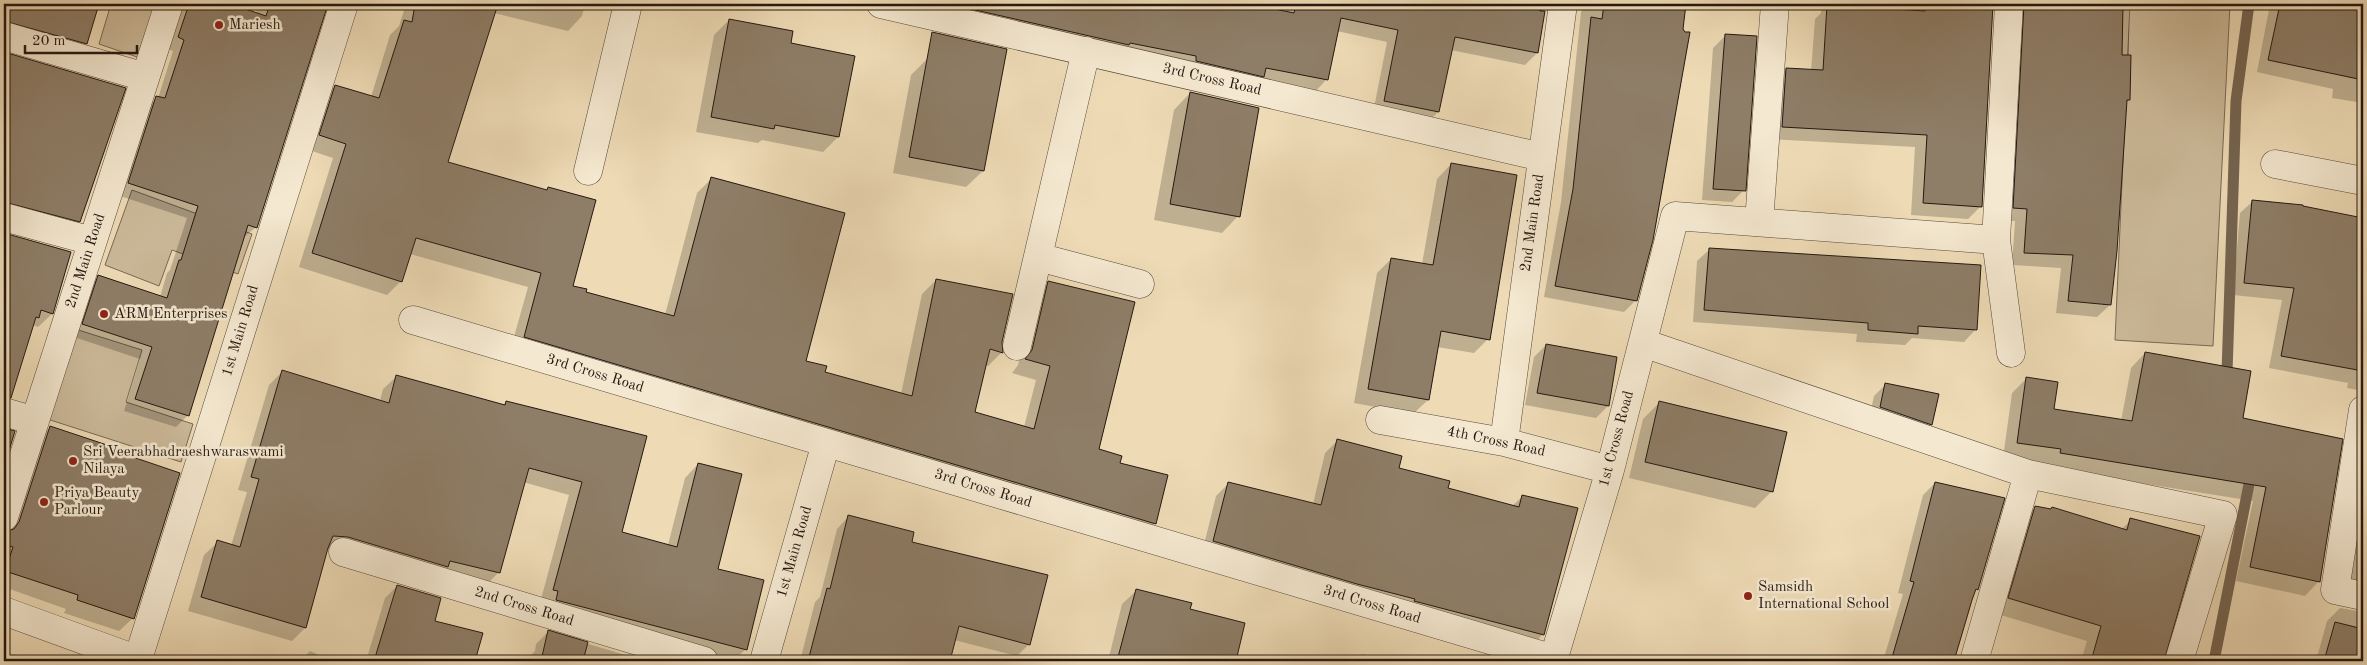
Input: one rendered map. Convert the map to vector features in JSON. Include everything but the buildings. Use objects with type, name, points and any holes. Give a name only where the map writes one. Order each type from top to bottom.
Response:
[{"type":"street","name":"2nd Main Road","points":[[4,517],[168,4]]},
{"type":"street","name":"1st Main Road","points":[[140,660],[344,4]]},
{"type":"street","points":[[588,171],[628,4]]},
{"type":"street","name":"3rd Cross Road","points":[[881,4],[1542,157]]},
{"type":"street","name":"2nd Main Road","points":[[1504,442],[1563,4]]},
{"type":"street","points":[[1775,4],[1759,222],[1996,240]]},
{"type":"street","points":[[2009,4],[1996,240],[2011,352]]},
{"type":"street","points":[[4,36],[145,77]]},
{"type":"street","points":[[1016,346],[1086,51]]},
{"type":"street","points":[[2275,164],[2363,181]]},
{"type":"street","name":"1st Cross Road","points":[[1553,660],[1610,470],[1675,216],[1759,222]]},
{"type":"street","points":[[4,218],[92,241]]},
{"type":"street","points":[[1038,257],[1140,284]]},
{"type":"street","name":"3rd Cross Road","points":[[413,320],[1553,660]]},
{"type":"street","points":[[1643,343],[2028,474],[2223,515],[2180,661]]},
{"type":"street","points":[[2363,410],[2335,590],[2363,596]]},
{"type":"street","points":[[4,412],[35,421]]},
{"type":"street","name":"4th Cross Road","points":[[1380,420],[1504,442],[1610,470]]},
{"type":"street","name":"1st Main Road","points":[[764,661],[826,443]]},
{"type":"street","points":[[1974,661],[2028,474]]},
{"type":"street","name":"2nd Cross Road","points":[[343,552],[704,661]]},
{"type":"street","points":[[4,611],[140,660]]},
{"type":"shaded area","points":[[111,4],[156,4],[140,58],[99,44]]},
{"type":"shaded area","points":[[2130,4],[2230,4],[2213,346],[2115,340]]},
{"type":"shaded area","points":[[132,190],[252,234],[238,274],[172,250],[159,286],[105,265]]},
{"type":"shaded area","points":[[72,328],[142,350],[126,402],[193,424],[181,462],[44,418]]},
{"type":"waterway","points":[[2230,380],[2227,373],[2236,101],[2249,4]]},
{"type":"waterway","points":[[2214,661],[2252,469]]},
{"type":"place","name":"Mariesh","points":[[219,25]]},
{"type":"place","name":"ARM Enterprises","points":[[104,314]]},
{"type":"place","name":"Sri Veerabhadraeshwaraswami Nilaya","points":[[73,461]]},
{"type":"place","name":"Priya Beauty Parlour","points":[[44,502]]},
{"type":"place","name":"Samsidh International School","points":[[1748,596]]}]
